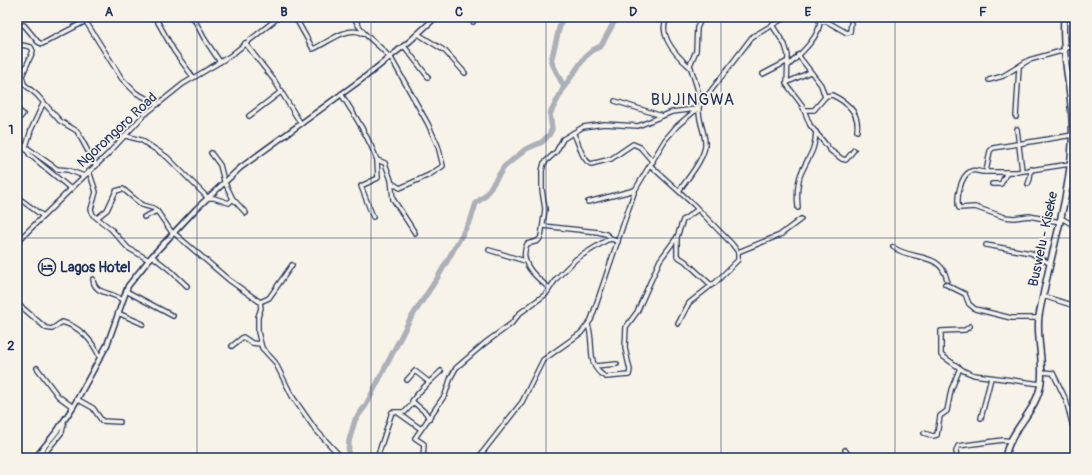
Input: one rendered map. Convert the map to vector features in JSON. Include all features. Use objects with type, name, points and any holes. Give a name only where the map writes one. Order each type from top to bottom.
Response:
[{"type":"main road","name":"Buswelu - Kiseke","points":[[1005,458],[1012,441],[1034,404],[1041,384],[1042,372],[1038,339],[1039,318],[1061,220],[1070,164],[1073,156],[1073,135],[1065,49],[1064,17]]},
{"type":"street","points":[[82,17],[122,79],[136,93],[158,104]]},
{"type":"street","points":[[155,17],[174,51],[193,77]]},
{"type":"street","points":[[194,17],[204,38],[220,62]]},
{"type":"street","name":"Ngorongoro Road","points":[[17,242],[62,198],[70,188],[96,166],[126,136],[139,120],[193,77],[220,62],[279,17]]},
{"type":"street","points":[[295,17],[313,49],[346,32],[356,30],[381,48],[390,57],[428,124],[438,146],[442,166],[429,175],[400,188],[392,183]]},
{"type":"street","points":[[354,17],[362,33]]},
{"type":"street","points":[[35,458],[64,423],[111,336],[126,291],[135,276],[150,258],[224,181],[390,57],[436,17]]},
{"type":"street","points":[[471,17],[473,22]]},
{"type":"street","points":[[667,17],[664,27],[667,38],[676,54],[691,68],[699,94],[704,101]]},
{"type":"street","points":[[691,68],[696,51],[697,28],[702,17]]},
{"type":"street","points":[[478,458],[522,402],[542,360],[569,342],[588,325],[597,305],[635,190],[670,133],[704,101],[744,45],[759,31],[786,17]]},
{"type":"street","points":[[816,17],[820,22]]},
{"type":"street","points":[[33,49],[86,21]]},
{"type":"street","points":[[820,22],[826,21],[847,33],[850,32],[851,23]]},
{"type":"street","points":[[788,66],[813,37],[820,22]]},
{"type":"street","points":[[17,26],[24,25],[38,42],[42,44]]},
{"type":"street","points":[[772,25],[785,45],[788,61],[786,83],[800,101],[810,125],[831,151],[844,161],[854,150]]},
{"type":"street","points":[[418,34],[445,51],[465,73]]},
{"type":"street","points":[[245,43],[282,91],[301,124]]},
{"type":"street","points":[[17,44],[31,47],[33,49]]},
{"type":"street","points":[[404,46],[428,77]]},
{"type":"street","points":[[989,80],[1001,77],[1019,68],[1030,60],[1065,49],[1075,48]]},
{"type":"street","points":[[33,49],[33,55],[23,72],[22,80],[25,87],[35,93],[43,104],[60,121],[77,131],[96,166]]},
{"type":"street","points":[[798,55],[821,85],[825,97]]},
{"type":"street","points":[[762,74],[788,61]]},
{"type":"street","points":[[1016,117],[1019,68]]},
{"type":"street","points":[[786,83],[810,72]]},
{"type":"street","points":[[249,116],[282,91]]},
{"type":"street","points":[[341,94],[354,117],[366,133],[377,160],[378,178],[362,186],[373,217]]},
{"type":"street","points":[[804,110],[814,110],[825,97],[829,95],[835,96],[855,112],[858,120],[857,131]]},
{"type":"street","points":[[615,101],[662,116]]},
{"type":"street","points":[[26,148],[31,130],[43,104]]},
{"type":"street","points":[[549,288],[535,276],[525,261],[524,254],[526,245],[540,240],[545,209],[542,190],[543,166],[546,160],[556,152],[563,139],[583,127],[604,124],[638,126],[672,112],[698,108]]},
{"type":"street","points":[[678,191],[705,150],[705,141],[699,119],[698,108]]},
{"type":"street","points":[[17,109],[23,115],[17,121]]},
{"type":"street","points":[[1017,129],[1022,171]]},
{"type":"street","points":[[573,132],[578,140],[585,160],[591,164],[610,159],[633,144],[640,147],[653,162]]},
{"type":"street","points":[[798,208],[800,178],[806,162],[814,148],[816,132]]},
{"type":"street","points":[[986,172],[992,149],[1019,143],[1073,135]]},
{"type":"street","points":[[126,136],[141,140],[167,157],[208,198],[214,198],[229,203],[233,200]]},
{"type":"street","points":[[17,137],[26,148],[70,188]]},
{"type":"street","points":[[26,148],[57,169],[68,170],[84,176]]},
{"type":"street","points":[[211,153],[220,165],[224,181],[233,200],[246,213]]},
{"type":"street","points":[[377,160],[385,163],[392,183],[393,199],[416,233]]},
{"type":"street","points":[[1070,164],[1007,172],[986,172],[974,170],[966,174],[960,189],[958,201],[959,208],[975,207],[1004,217],[1014,218],[1029,216],[1061,220],[1075,226]]},
{"type":"street","points":[[651,166],[678,191],[738,252]]},
{"type":"street","points":[[1028,184],[1031,169]]},
{"type":"street","points":[[89,171],[96,192],[91,209],[93,215],[116,234],[128,248],[150,258],[171,271],[187,286]]},
{"type":"street","points":[[992,184],[1001,184],[1007,172]]},
{"type":"street","points":[[1067,186],[1075,188]]},
{"type":"street","points":[[97,218],[107,210],[116,191],[124,189],[142,205],[153,208],[157,211],[173,234],[229,280],[260,302],[261,308],[258,317],[260,344],[274,362],[287,387],[315,429],[342,458]]},
{"type":"street","points":[[588,202],[635,190]]},
{"type":"street","points":[[17,197],[43,216]]},
{"type":"street","points":[[588,325],[592,337],[592,363],[606,377],[626,376],[630,373],[625,348],[626,328],[637,312],[660,260],[677,237],[683,220],[697,210]]},
{"type":"street","points":[[144,217],[157,211]]},
{"type":"street","points":[[738,252],[780,235],[801,219]]},
{"type":"street","points":[[543,226],[598,232],[606,234],[618,242]]},
{"type":"street","points":[[17,233],[22,237]]},
{"type":"street","points":[[677,237],[677,256],[685,261],[707,282],[713,284]]},
{"type":"street","points":[[423,458],[424,444],[415,439],[445,395],[451,377],[456,368],[485,343],[511,324],[520,313],[543,297],[549,288],[576,258],[601,243],[612,239]]},
{"type":"street","points":[[986,245],[1030,253],[1051,264]]},
{"type":"street","points":[[893,247],[938,263],[945,272],[946,282],[965,294],[970,304],[975,309],[1011,318],[1039,318]]},
{"type":"street","points":[[489,250],[525,261]]},
{"type":"street","points":[[678,324],[691,301],[713,284],[737,262],[738,252]]},
{"type":"street","points":[[260,302],[269,298],[292,265]]},
{"type":"street","points":[[93,279],[94,285],[99,290],[115,295],[122,300]]},
{"type":"street","points":[[126,291],[173,316]]},
{"type":"street","points":[[1043,296],[1075,306]]},
{"type":"street","points":[[17,303],[46,328],[52,329],[62,322],[77,328],[94,344],[100,358]]},
{"type":"street","points":[[118,313],[143,324]]},
{"type":"street","points":[[970,326],[965,330],[941,331],[940,355],[974,375],[1041,384]]},
{"type":"street","points":[[232,346],[243,337],[252,343],[260,344]]},
{"type":"street","points":[[595,366],[616,364]]},
{"type":"street","points":[[37,368],[58,396],[73,407]]},
{"type":"street","points":[[924,433],[933,436],[937,435],[940,416],[947,411],[951,390],[960,368]]},
{"type":"street","points":[[407,380],[415,371],[429,382]]},
{"type":"street","points":[[377,458],[392,412],[405,412],[413,403],[414,399],[441,371]]},
{"type":"street","points":[[1042,372],[1053,373],[1056,376],[1060,390],[1066,400],[1075,436]]},
{"type":"street","points":[[981,418],[991,378]]},
{"type":"street","points":[[77,399],[93,408],[102,421],[120,422]]},
{"type":"street","points":[[413,403],[426,413],[429,419]]},
{"type":"street","points":[[397,412],[422,429]]},
{"type":"street","points":[[43,457],[62,432],[64,423]]},
{"type":"street","points":[[957,458],[956,451],[958,446],[1003,440],[1012,441]]},
{"type":"street","points":[[845,450],[851,458]]},
{"type":"waterway","points":[[562,17],[551,61],[564,87]]},
{"type":"waterway","points":[[348,458],[349,441],[355,420],[366,405],[409,321],[438,277],[471,219],[476,203],[485,196],[504,167],[526,149],[542,142],[549,135],[552,129],[550,114],[564,87],[585,57],[593,50],[601,46],[614,22],[614,17]]},
{"type":"place","name":"Lagos Hotel","points":[[47,267]]},
{"type":"district","name":"BUJINGWA","points":[[693,100]]}]
